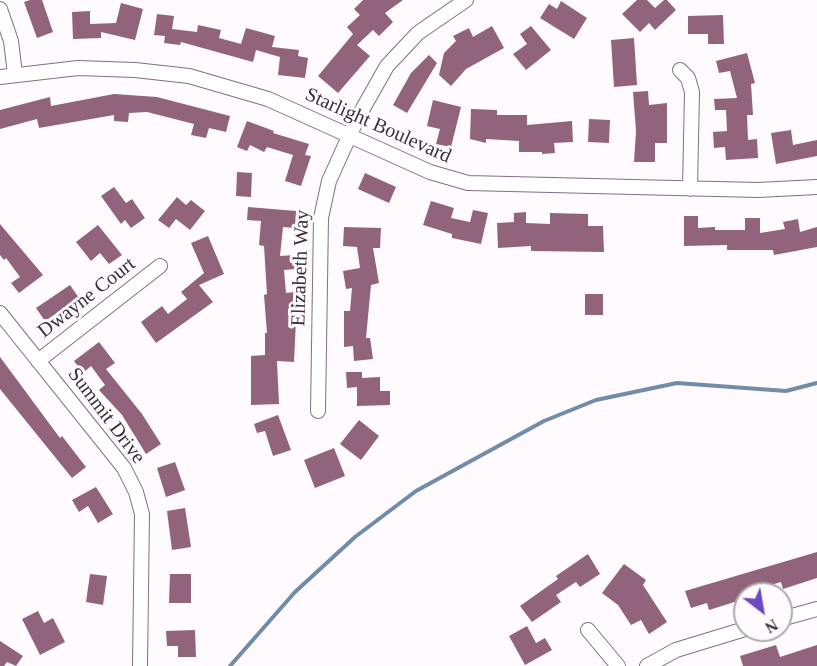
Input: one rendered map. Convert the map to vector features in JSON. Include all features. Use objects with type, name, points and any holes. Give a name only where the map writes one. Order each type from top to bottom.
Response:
[{"type":"street","name":"Elizabeth Way","points":[[318,411],[321,218],[329,181],[348,136],[382,73],[399,51],[429,24],[466,0]]},
{"type":"street","points":[[0,9],[11,41],[15,74]]},
{"type":"street","name":"Starlight Boulevard","points":[[0,77],[95,68],[181,75],[268,99],[430,172],[468,183],[690,189],[783,190],[817,187]]},
{"type":"street","points":[[680,70],[688,78],[692,92],[690,189]]},
{"type":"street","name":"Dwayne Court","points":[[38,361],[160,266]]},
{"type":"street","name":"Summit Drive","points":[[0,313],[124,468],[136,492],[142,514],[140,666]]},
{"type":"street","points":[[793,616],[817,609]]},
{"type":"street","points":[[588,630],[618,666]]},
{"type":"street","points":[[647,666],[676,650],[733,633]]},
{"type":"building","points":[[42,0],[53,32],[37,38],[24,2]]},
{"type":"building","points":[[363,0],[403,0],[385,13],[393,22],[379,36],[373,30],[357,45],[370,56],[338,93],[318,76],[353,34],[347,27],[360,15],[354,9]]},
{"type":"building","points":[[637,0],[647,0],[655,8],[667,0],[676,10],[655,30],[649,23],[640,32],[622,14]]},
{"type":"building","points":[[561,1],[587,18],[574,39],[540,18],[549,4],[557,9]]},
{"type":"building","points":[[121,3],[143,9],[135,40],[101,32],[101,38],[73,39],[72,12],[90,11],[90,24],[116,23]]},
{"type":"building","points":[[157,14],[174,16],[172,29],[197,32],[198,25],[221,30],[219,38],[241,44],[246,28],[275,36],[272,47],[299,50],[298,56],[308,58],[305,78],[278,75],[280,57],[256,50],[253,62],[181,42],[180,45],[164,43],[165,36],[154,35]]},
{"type":"building","points":[[723,15],[724,44],[708,44],[708,34],[688,34],[688,16]]},
{"type":"building","points":[[492,26],[504,48],[466,69],[451,86],[439,75],[444,53],[456,41],[453,36],[469,28],[473,37]]},
{"type":"building","points":[[531,26],[551,50],[526,70],[513,54],[527,44],[520,34]]},
{"type":"building","points":[[634,38],[637,85],[614,87],[611,40]]},
{"type":"building","points":[[747,53],[755,83],[751,84],[753,115],[747,115],[748,140],[757,139],[758,158],[726,160],[725,147],[714,148],[713,132],[727,131],[726,110],[715,110],[714,99],[737,98],[730,71],[719,73],[716,61]]},
{"type":"building","points":[[429,55],[437,63],[407,113],[393,105],[411,73]]},
{"type":"building","points":[[648,91],[649,105],[667,103],[667,143],[655,143],[655,162],[634,162],[636,131],[633,92]]},
{"type":"building","points":[[114,94],[157,97],[230,116],[226,132],[209,128],[206,138],[191,135],[194,124],[147,112],[129,113],[128,122],[114,121],[114,115],[39,128],[37,119],[0,129],[0,110],[50,97],[51,106]]},
{"type":"building","points":[[433,100],[461,107],[451,147],[436,144],[440,129],[427,126]]},
{"type":"building","points":[[471,109],[497,110],[497,115],[527,115],[527,125],[572,121],[573,142],[554,143],[555,153],[542,154],[542,152],[519,152],[519,141],[486,139],[486,143],[470,139]]},
{"type":"building","points":[[589,119],[610,120],[609,143],[588,142]]},
{"type":"building","points":[[247,121],[274,131],[273,133],[309,144],[305,155],[311,156],[301,186],[285,181],[293,155],[267,147],[264,152],[250,145],[247,151],[237,147]]},
{"type":"building","points":[[791,130],[793,145],[817,140],[817,156],[776,164],[771,133]]},
{"type":"building","points":[[237,172],[252,173],[251,197],[236,196]]},
{"type":"building","points":[[365,173],[396,187],[389,203],[358,189]]},
{"type":"building","points":[[114,187],[126,203],[132,199],[145,218],[131,228],[125,220],[121,224],[101,196]]},
{"type":"building","points":[[177,197],[186,205],[191,200],[205,211],[190,230],[176,219],[169,228],[158,220]]},
{"type":"building","points":[[431,201],[454,208],[451,218],[470,222],[473,210],[488,213],[481,244],[452,238],[452,234],[423,225]]},
{"type":"building","points":[[248,207],[296,211],[295,228],[283,227],[280,256],[295,255],[296,269],[284,270],[286,293],[294,292],[296,321],[294,362],[277,361],[279,404],[251,405],[251,356],[265,355],[265,333],[267,333],[264,295],[267,294],[264,246],[259,245],[261,221],[247,220]]},
{"type":"building","points":[[526,212],[526,223],[550,224],[550,213],[588,214],[588,226],[603,226],[604,252],[531,251],[531,246],[498,248],[497,223],[514,222],[514,213]]},
{"type":"building","points":[[684,216],[698,216],[698,228],[715,227],[715,230],[745,230],[745,218],[760,218],[760,233],[785,229],[783,222],[798,219],[800,232],[817,227],[817,247],[774,255],[773,250],[727,250],[727,245],[684,246]]},
{"type":"building","points":[[0,224],[43,275],[19,293],[11,283],[20,277],[6,258],[4,260],[0,255]]},
{"type":"building","points":[[98,225],[122,255],[109,264],[100,253],[91,261],[76,242]]},
{"type":"building","points":[[344,227],[381,228],[380,248],[373,248],[379,283],[371,285],[366,338],[370,338],[373,359],[354,361],[353,346],[344,347],[344,311],[350,311],[352,288],[346,289],[343,271],[360,268],[357,247],[343,246]]},
{"type":"building","points":[[208,236],[224,274],[199,285],[213,302],[156,343],[141,322],[162,306],[168,314],[187,299],[181,292],[204,273],[191,243]]},
{"type":"building","points":[[70,285],[79,298],[45,321],[36,308]]},
{"type":"building","points":[[585,294],[603,294],[603,315],[585,315]]},
{"type":"building","points":[[99,342],[115,363],[106,369],[142,414],[161,444],[146,454],[122,415],[99,390],[105,385],[91,366],[83,373],[74,361]]},
{"type":"building","points":[[0,357],[60,438],[62,436],[86,467],[72,478],[0,389]]},
{"type":"building","points":[[346,372],[362,372],[362,378],[380,377],[380,391],[390,391],[390,405],[357,406],[357,387],[347,388]]},
{"type":"building","points":[[278,415],[291,450],[273,456],[265,431],[257,433],[254,424]]},
{"type":"building","points":[[359,420],[379,436],[361,460],[340,444]]},
{"type":"building","points":[[334,448],[345,476],[315,488],[304,460]]},
{"type":"building","points":[[175,462],[185,490],[166,497],[157,468]]},
{"type":"building","points":[[96,487],[113,514],[98,523],[88,506],[79,512],[72,500]]},
{"type":"building","points":[[185,508],[191,547],[172,550],[167,511]]},
{"type":"building","points":[[817,552],[817,578],[793,586],[793,582],[733,582],[733,602],[709,610],[707,603],[691,608],[685,591]]},
{"type":"building","points":[[588,554],[600,574],[580,587],[576,582],[556,595],[561,602],[532,622],[520,606],[558,579],[556,576]]},
{"type":"building","points":[[624,564],[646,580],[643,585],[667,622],[649,634],[641,620],[631,625],[618,605],[602,593]]},
{"type":"building","points":[[90,574],[107,576],[103,605],[86,602]]},
{"type":"building","points":[[170,574],[191,574],[191,603],[169,603]]},
{"type":"building","points":[[38,611],[44,623],[53,618],[65,642],[40,655],[22,619]]},
{"type":"building","points":[[527,626],[536,643],[545,638],[552,650],[525,665],[509,636]]},
{"type":"building","points":[[195,630],[196,657],[178,657],[178,646],[167,646],[166,631]]},
{"type":"building","points":[[0,641],[23,656],[16,666],[7,662],[4,666],[0,666]]},
{"type":"building","points":[[776,645],[780,657],[817,645],[817,666],[743,666],[740,656]]},
{"type":"waterway","points":[[230,666],[295,592],[355,537],[416,491],[544,421],[596,400],[677,383],[786,391],[817,383]]}]
